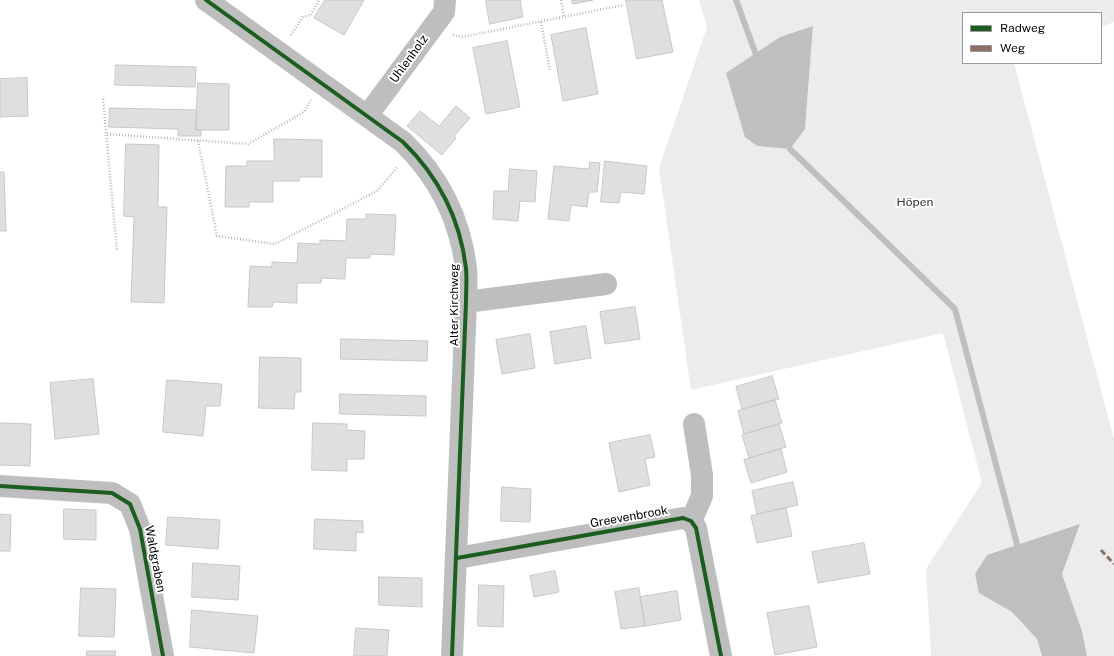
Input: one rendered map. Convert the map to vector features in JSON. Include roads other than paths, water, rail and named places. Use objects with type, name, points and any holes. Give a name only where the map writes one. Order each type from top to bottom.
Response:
[{"type":"street","name":"Alter Kirchweg","points":[[206,0],[412,150],[443,192],[460,234],[466,270],[466,302],[452,656]]},
{"type":"street","name":"Uhlenholz","points":[[367,116],[444,12],[446,0]]},
{"type":"street","points":[[466,302],[606,284]]},
{"type":"street","points":[[694,424],[702,475],[702,496],[691,521],[696,528],[699,539],[721,656]]},
{"type":"street","name":"Waldgraben","points":[[0,486],[112,493],[130,504],[140,529],[163,656]]},
{"type":"street","name":"Greevenbrook","points":[[457,558],[673,519],[683,518],[691,521]]},
{"type":"waterway","points":[[736,0],[758,60]]},
{"type":"waterway","points":[[787,142],[790,149],[955,309],[1019,552]]},
{"type":"park label","name":"Höpen","points":[[915,202]]}]
